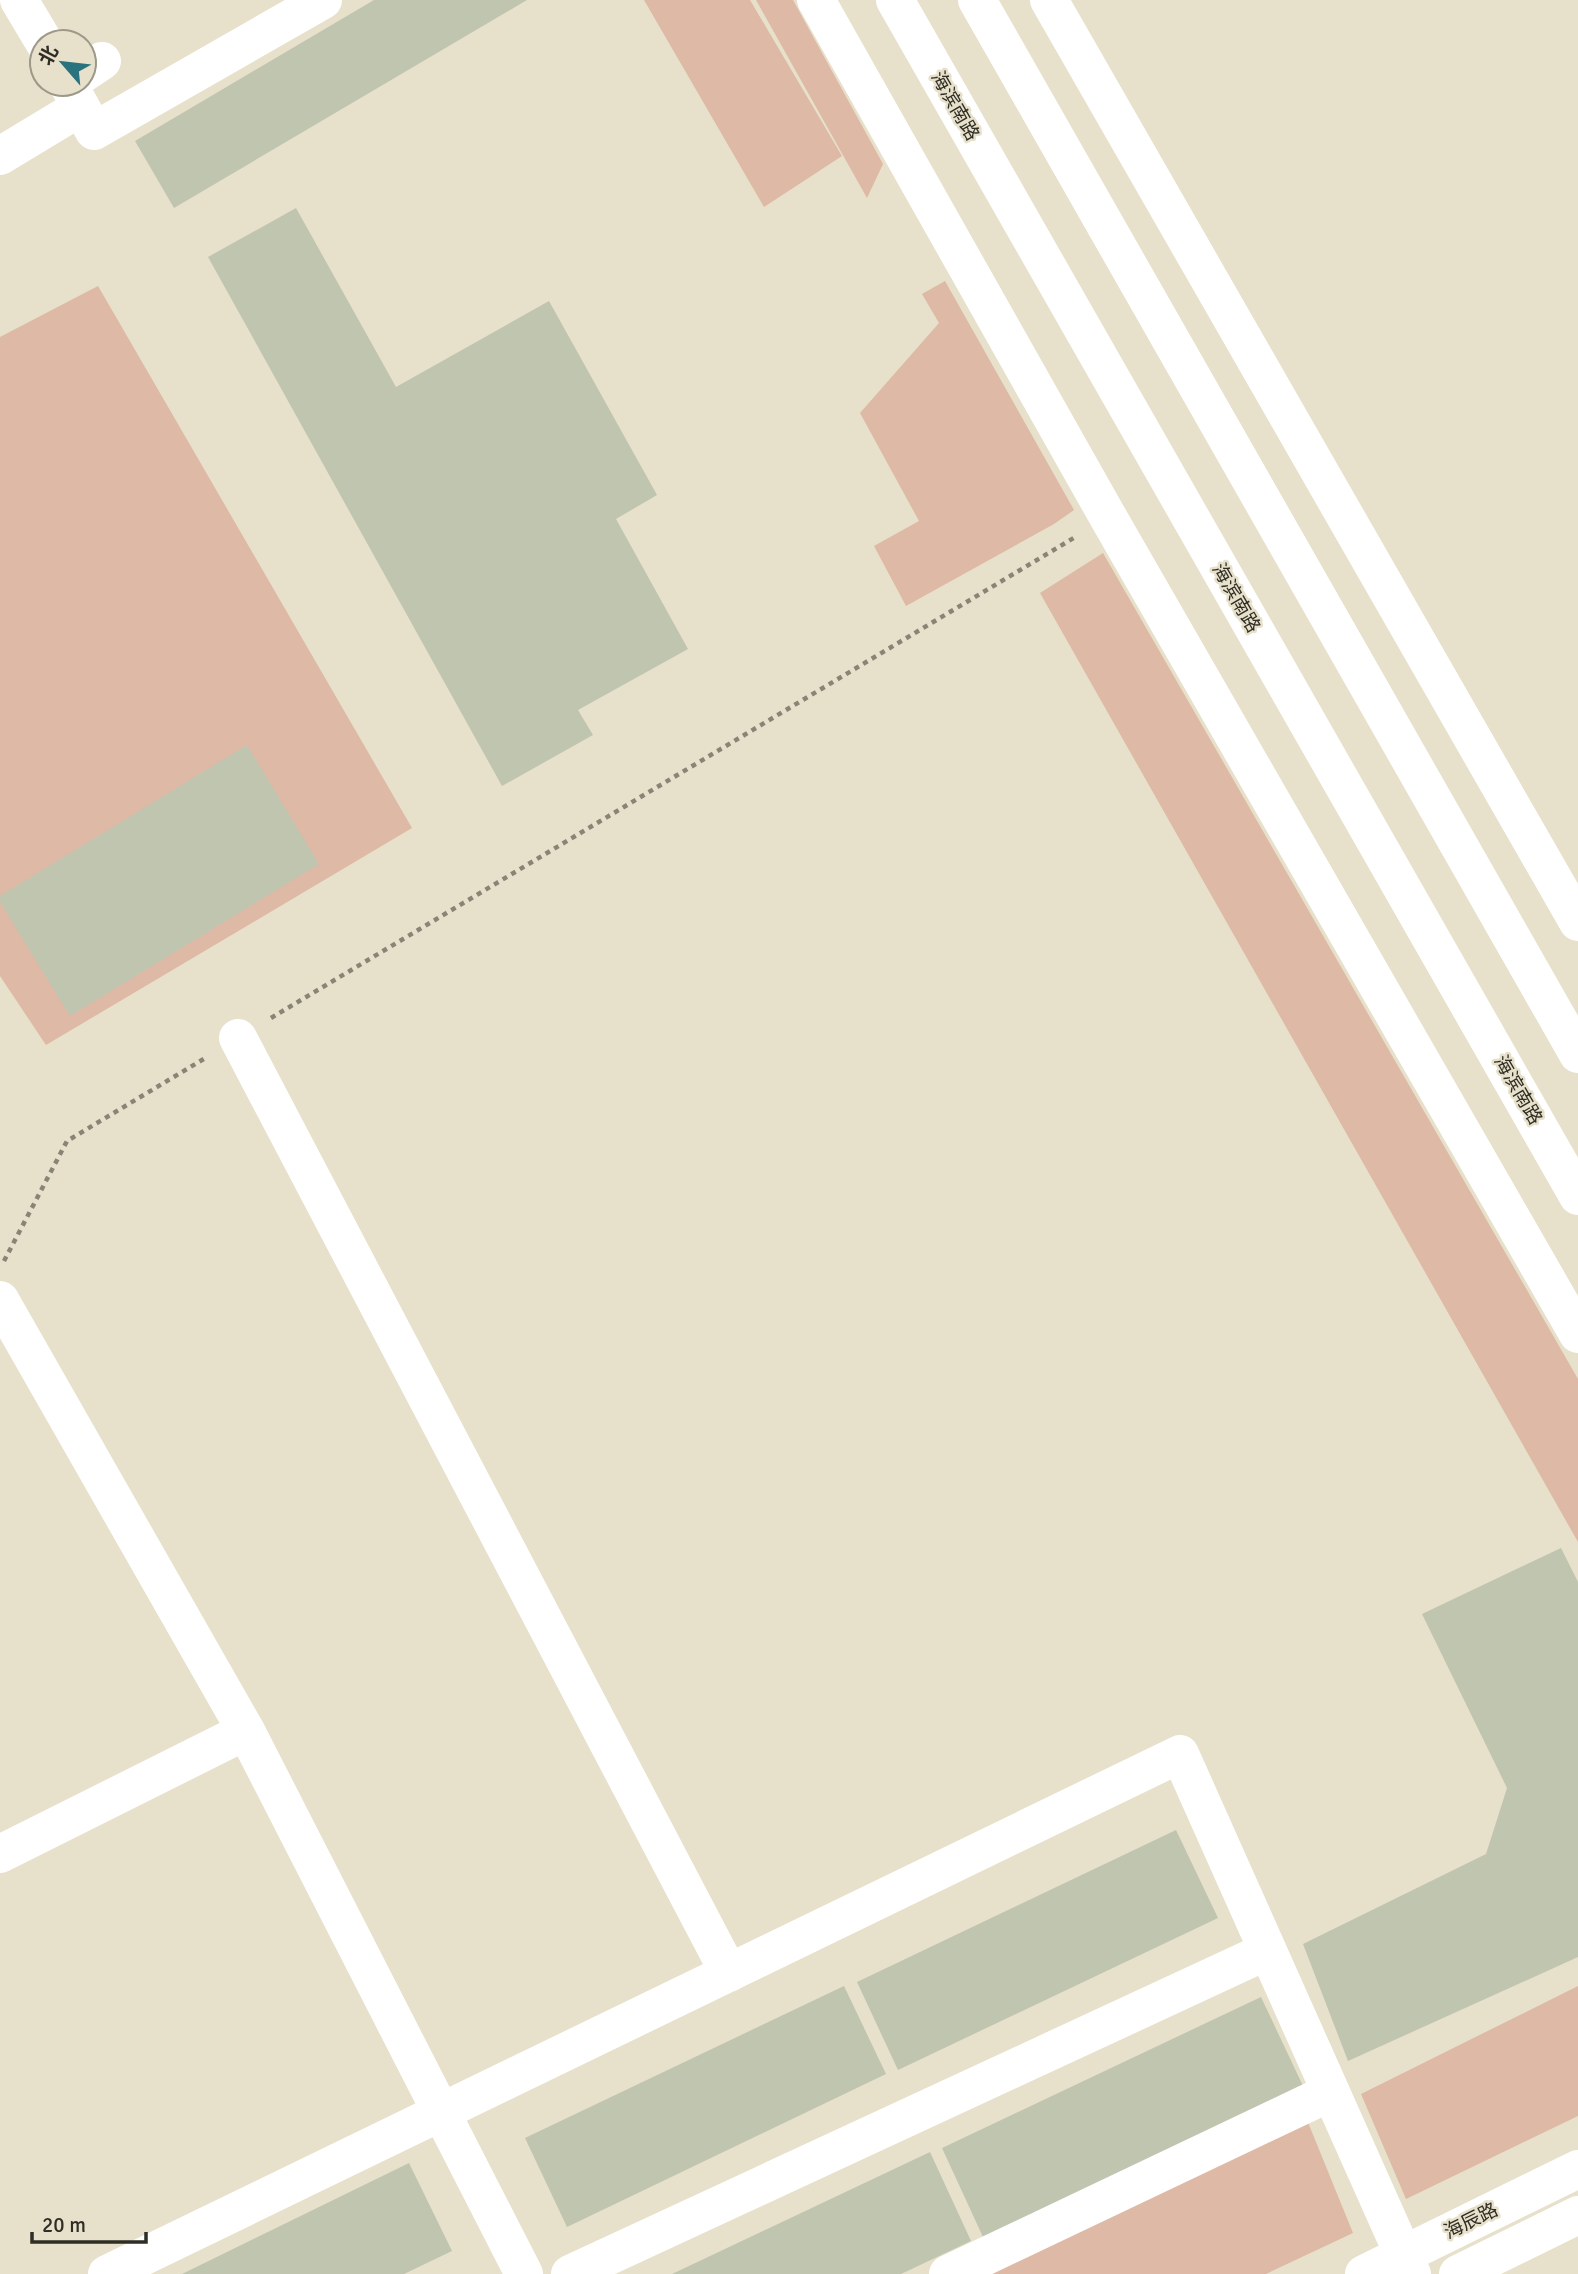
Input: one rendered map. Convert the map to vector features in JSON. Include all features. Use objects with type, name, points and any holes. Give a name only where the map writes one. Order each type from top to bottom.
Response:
[{"type":"main road","points":[[19,0],[36,28]]},
{"type":"main road","points":[[98,86],[323,0]]},
{"type":"main road","points":[[816,0],[1108,517],[1578,1334]]},
{"type":"main road","name":"海滨南路","points":[[895,0],[1578,1196]]},
{"type":"main road","points":[[977,0],[1578,1054]]},
{"type":"main road","points":[[1049,0],[1578,922]]},
{"type":"main road","points":[[0,156],[77,98]]},
{"type":"main road","points":[[238,1038],[729,1973]]},
{"type":"main road","points":[[0,1300],[246,1731],[524,2274]]},
{"type":"main road","points":[[0,1854],[246,1731]]},
{"type":"main road","points":[[107,2274],[1180,1754],[1407,2264]]},
{"type":"main road","points":[[570,2274],[1267,1951]]},
{"type":"main road","points":[[948,2274],[1331,2092]]},
{"type":"main road","name":"海辰路","points":[[1364,2274],[1407,2264],[1578,2169]]},
{"type":"main road","points":[[1458,2274],[1578,2215]]},
{"type":"path","points":[[0,1268],[67,1141],[1108,517]]},
{"type":"shaded area","points":[[644,0],[750,0],[842,156],[764,207]]},
{"type":"shaded area","points":[[756,0],[793,0],[883,164],[867,198]]},
{"type":"shaded area","points":[[945,281],[1074,510],[1054,524],[906,606],[874,546],[919,521],[860,413],[939,323],[922,294]]},
{"type":"shaded area","points":[[98,286],[412,828],[46,1045],[0,976],[0,337]]},
{"type":"shaded area","points":[[1103,553],[1578,1379],[1578,1542],[1040,593]]},
{"type":"shaded area","points":[[1578,1986],[1578,2116],[1406,2199],[1361,2094]]},
{"type":"shaded area","points":[[1307,2120],[1353,2233],[1266,2274],[987,2274]]},
{"type":"building","points":[[374,0],[527,0],[174,208],[135,141]]},
{"type":"building","points":[[296,208],[396,387],[549,301],[657,495],[616,519],[688,649],[578,710],[593,735],[502,786],[208,257]]},
{"type":"building","points":[[247,745],[319,864],[70,1016],[0,902],[0,896]]},
{"type":"building","points":[[1561,1548],[1578,1582],[1578,1957],[1348,2061],[1303,1944],[1486,1854],[1507,1788],[1422,1614]]},
{"type":"building","points":[[1176,1830],[1218,1918],[898,2070],[857,1982]]},
{"type":"building","points":[[844,1986],[886,2074],[567,2227],[525,2138]]},
{"type":"building","points":[[1261,1997],[1303,2086],[983,2237],[942,2148]]},
{"type":"building","points":[[930,2152],[971,2241],[901,2274],[672,2274]]},
{"type":"building","points":[[409,2163],[452,2251],[404,2274],[182,2274]]}]
